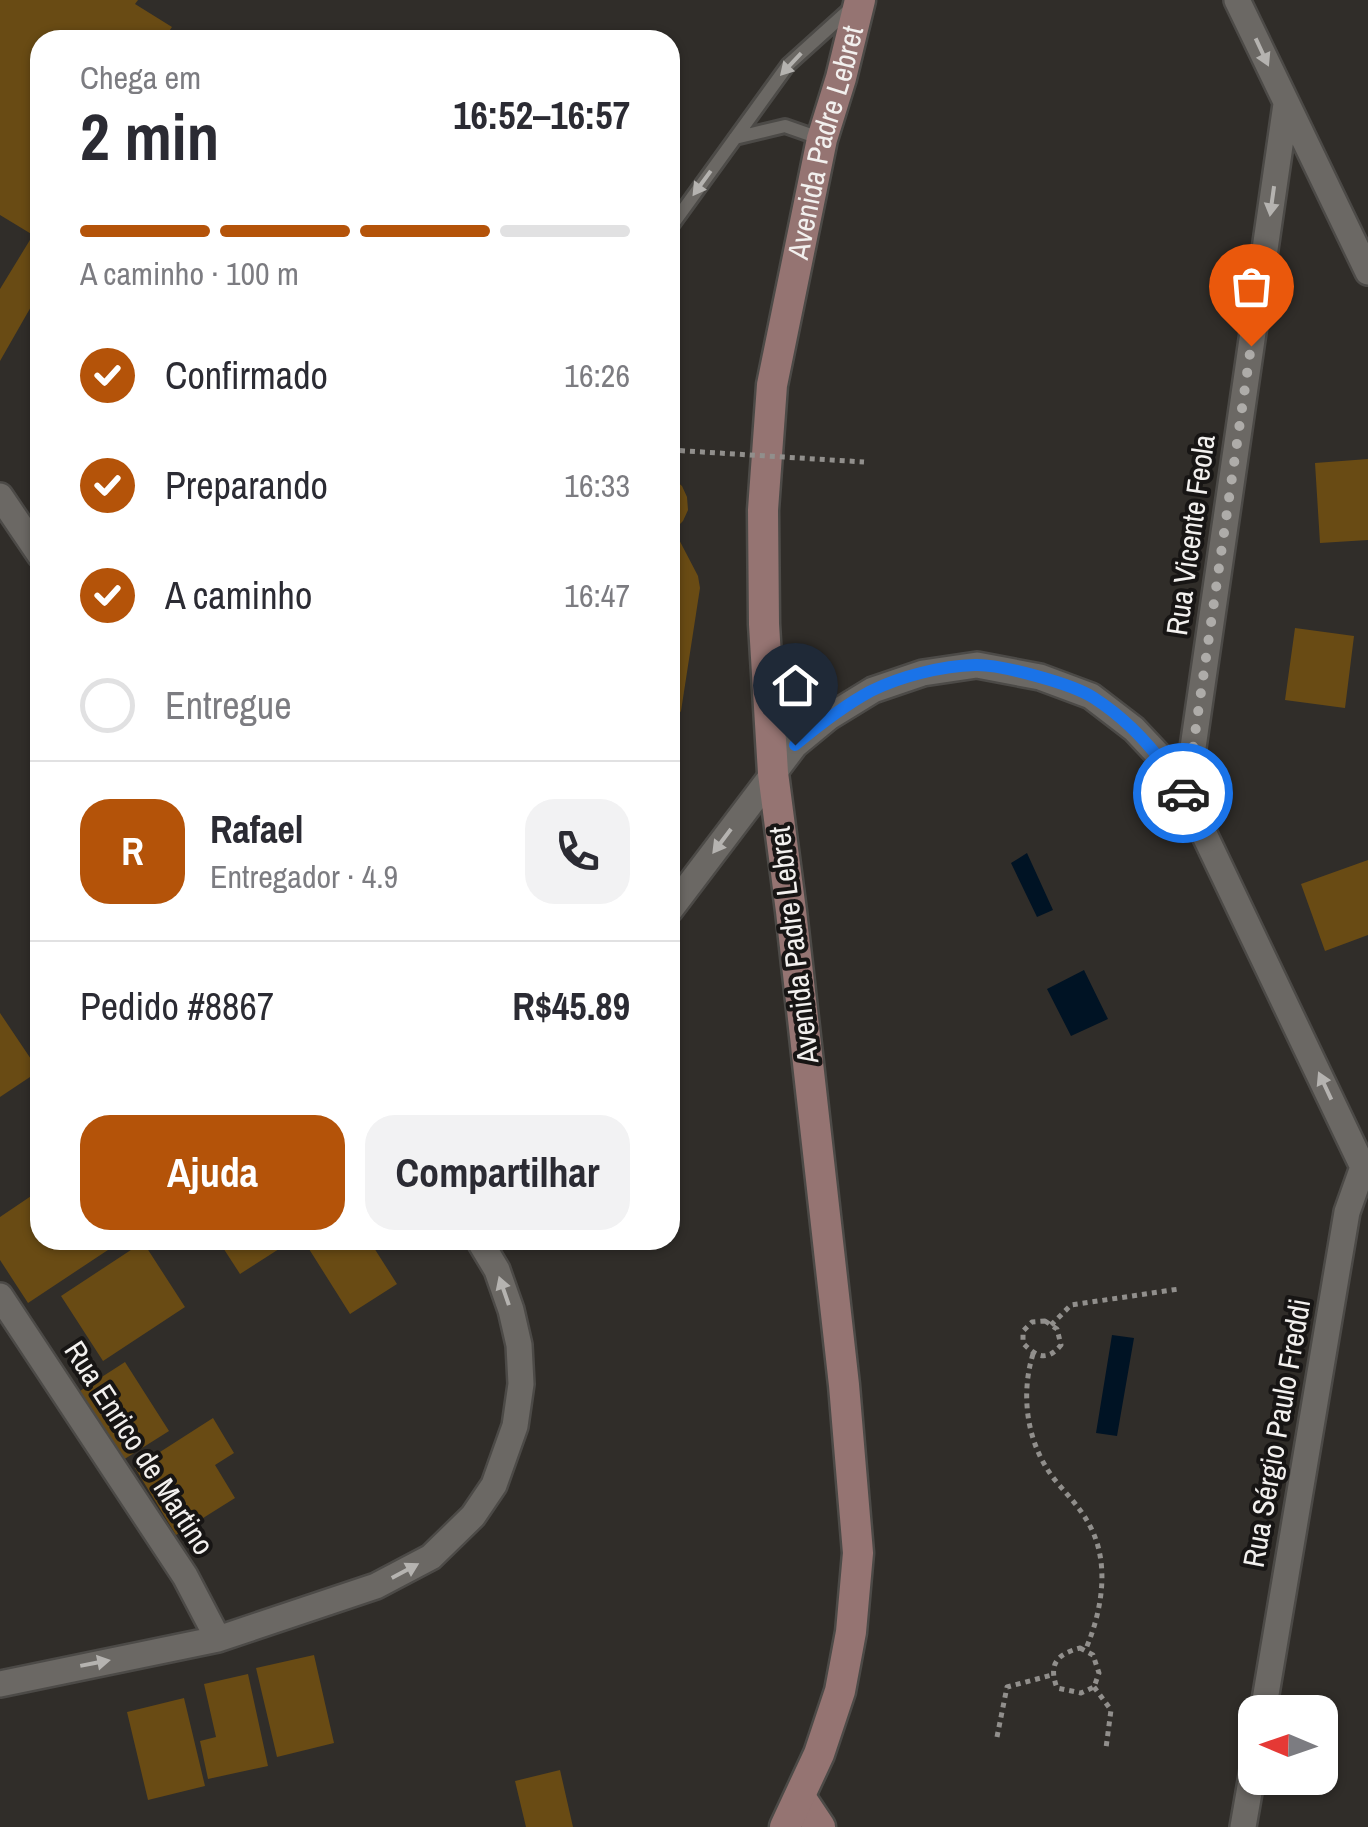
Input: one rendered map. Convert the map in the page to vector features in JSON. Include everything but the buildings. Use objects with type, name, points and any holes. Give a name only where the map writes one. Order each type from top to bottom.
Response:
[{"type":"main road","name":"Avenida Padre Lebret","points":[[785,1827],[819,1754],[840,1691],[851,1632],[858,1553],[844,1385],[774,772],[764,624],[763,510],[771,403],[786,313],[822,139],[859,0]]},
{"type":"main road","points":[[800,1797],[820,1827]]},
{"type":"street","points":[[1237,0],[1368,272]]},
{"type":"street","name":"Rua Vicente Feola","points":[[1186,796],[1286,104]]},
{"type":"street","points":[[0,496],[30,540]]},
{"type":"street","points":[[680,897],[795,745],[829,717],[873,690],[923,673],[978,664],[1040,677],[1092,696],[1134,729],[1166,764],[1186,796],[1365,1170]]},
{"type":"street","name":"Rua Sérgio Paulo Freddi","points":[[1266,1695],[1347,1212],[1365,1170]]},
{"type":"street","points":[[0,1684],[218,1639],[376,1586],[431,1557],[473,1516],[494,1485],[515,1426],[521,1384],[519,1346],[497,1270],[485,1250]]},
{"type":"street","name":"Rua Enrico de Martino","points":[[0,1296],[185,1576],[218,1639]]},
{"type":"street","points":[[1244,1827],[1249,1795]]},
{"type":"lane","points":[[680,214],[788,65],[859,0]]},
{"type":"lane","points":[[735,138],[784,126],[822,139]]},
{"type":"path","points":[[680,451],[864,462]]},
{"type":"path","points":[[1051,1325],[1071,1305],[1179,1289]]},
{"type":"path","points":[[1046,1321],[1057,1329],[1060,1345],[1054,1353],[1034,1354],[1024,1342],[1023,1331],[1032,1322],[1046,1321]]},
{"type":"path","points":[[1034,1354],[1029,1368],[1029,1428],[1040,1457],[1094,1532],[1101,1564],[1102,1594],[1096,1628],[1086,1651]]},
{"type":"path","points":[[1080,1648],[1086,1651],[1099,1672],[1094,1687],[1081,1693],[1057,1688],[1052,1675],[1056,1662],[1064,1652],[1080,1648]]},
{"type":"path","points":[[997,1736],[1007,1688],[1052,1675]]},
{"type":"path","points":[[1094,1687],[1111,1710],[1106,1748]]},
{"type":"water","points":[[1027,853],[1053,910],[1037,917],[1011,863]]},
{"type":"water","points":[[1084,970],[1108,1019],[1071,1036],[1047,989]]},
{"type":"water","points":[[1112,1335],[1134,1338],[1117,1436],[1096,1433]]},
{"type":"way so far","points":[[1183,793],[1186,796],[1251,346]]},
{"type":"route","points":[[795,745],[829,717],[873,690],[923,673],[978,664],[1040,677],[1092,696],[1134,729],[1166,764],[1183,793]]}]
